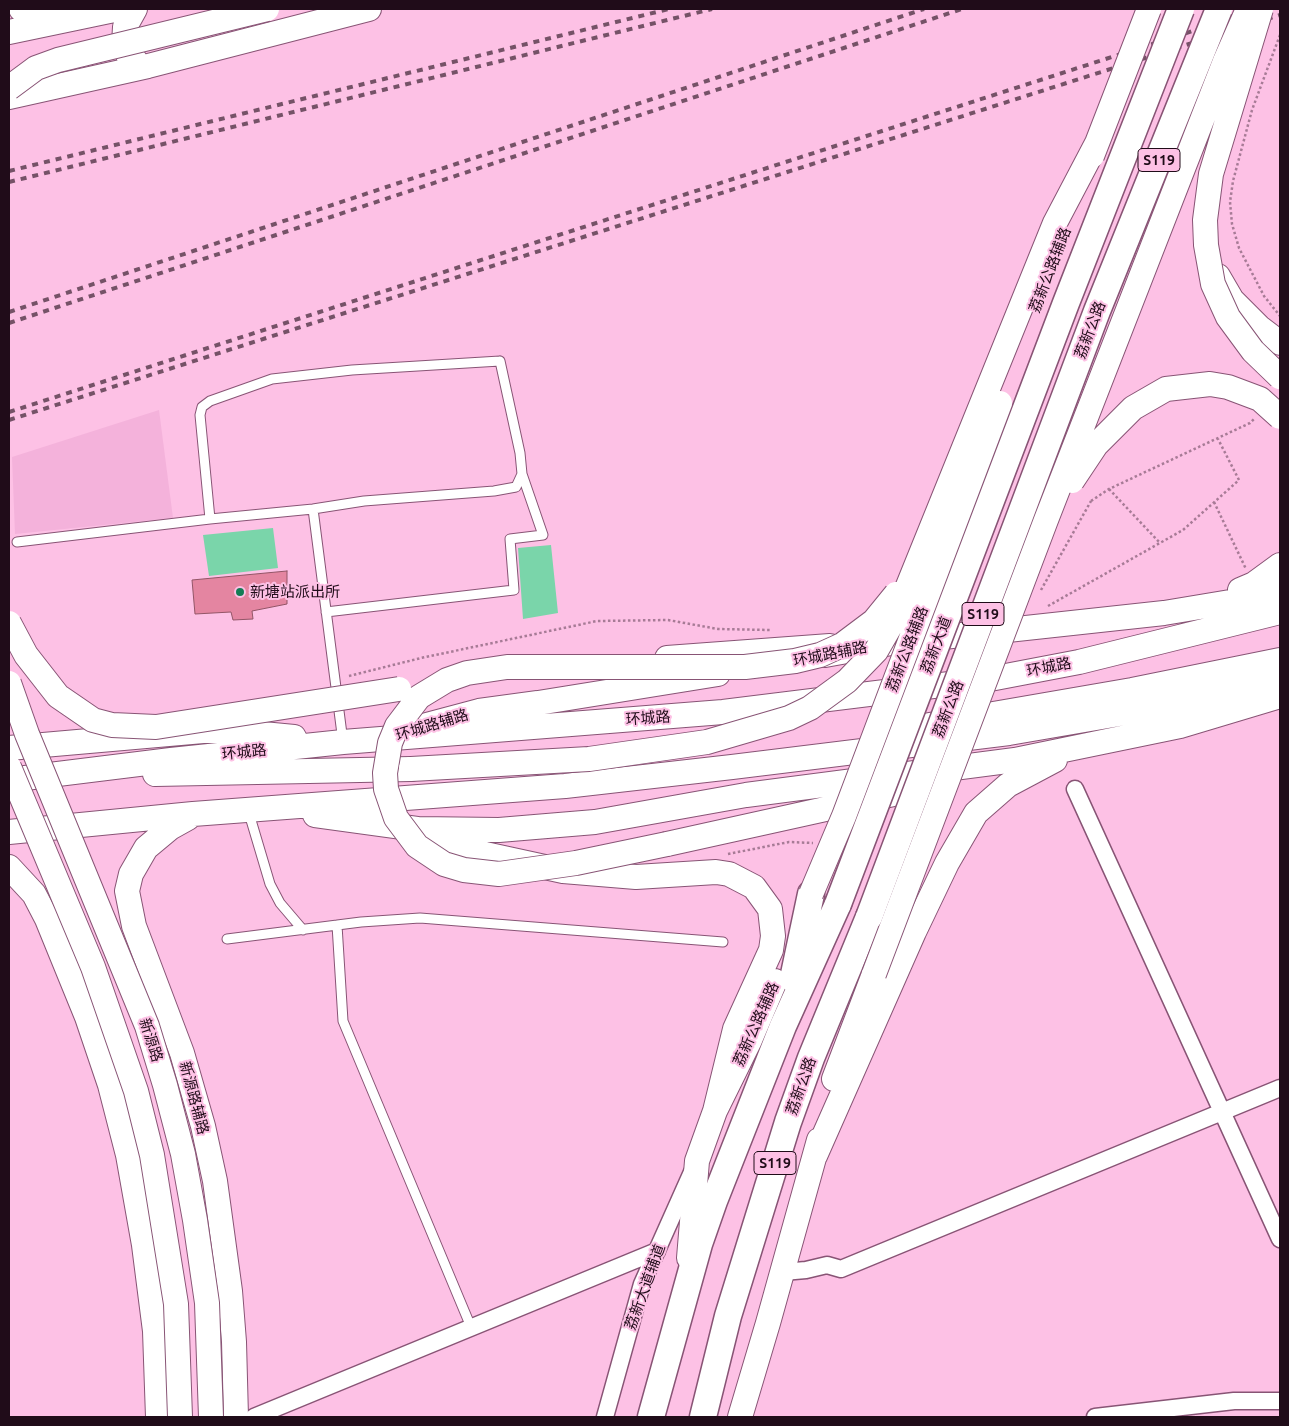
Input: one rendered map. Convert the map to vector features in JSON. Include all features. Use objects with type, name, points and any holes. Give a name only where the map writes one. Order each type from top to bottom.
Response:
[{"type":"main road","points":[[22,9],[64,21]]},
{"type":"main road","points":[[9,32],[119,9]]},
{"type":"main road","points":[[134,9],[125,27],[124,44],[128,55],[148,66]]},
{"type":"main road","points":[[9,88],[36,68],[58,60],[267,9]]},
{"type":"main road","points":[[9,98],[148,66],[369,9]]},
{"type":"main road","name":"荔新公路辅路","points":[[686,1291],[697,1161],[715,1111],[749,1042],[844,816],[1149,9]]},
{"type":"main road","name":"荔新大道","points":[[783,1026],[838,904],[1066,303],[1182,9]]},
{"type":"main road","name":"荔新公路","points":[[703,1417],[728,1316],[788,1122],[810,1058],[869,917],[1097,311],[1219,9]]},
{"type":"main road","points":[[740,1417],[783,1272],[838,1067],[1046,520],[1225,61],[1248,9]]},
{"type":"main road","points":[[1261,9],[1211,174],[1206,220],[1206,245],[1213,284],[1228,318],[1252,351],[1280,377]]},
{"type":"main road","points":[[78,772],[175,775],[411,769],[554,762],[624,756],[707,742],[789,718],[830,694],[876,651],[895,618],[1055,223],[1097,143]]},
{"type":"main road","points":[[1206,245],[1221,282],[1232,300],[1259,327],[1280,344]]},
{"type":"main road","points":[[1046,520],[1096,445],[1133,408],[1166,389],[1210,384],[1228,387],[1260,399],[1280,417]]},
{"type":"main road","points":[[1164,613],[1233,593],[1254,584],[1280,565]]},
{"type":"main road","points":[[914,568],[874,621],[842,645],[820,655],[795,661],[745,667],[487,669],[447,680],[419,698],[409,708],[397,726],[390,742],[387,758],[386,789],[396,818],[417,846],[444,864],[480,873],[508,874],[576,863],[667,844],[1065,755],[1105,742]]},
{"type":"main road","name":"环城路辅路","points":[[384,740],[431,723],[478,711],[538,704],[769,666],[897,642],[1164,613],[1248,599],[1280,589]]},
{"type":"main road","name":"环城路","points":[[9,780],[343,742],[723,712],[990,679],[1088,660],[1280,612]]},
{"type":"main road","points":[[9,623],[26,655],[58,696],[92,720],[112,725],[156,727],[399,690],[593,664],[897,642]]},
{"type":"main road","points":[[787,760],[895,730],[1132,690],[1280,660]]},
{"type":"main road","points":[[9,832],[193,814],[565,786],[787,760],[1009,733],[1189,702],[1280,682]]},
{"type":"main road","name":"新源路","points":[[9,683],[26,734],[144,1017],[166,1085],[188,1182],[206,1294],[211,1361],[211,1417]]},
{"type":"main road","points":[[257,809],[416,829],[499,830],[595,822],[746,795],[1015,760],[1180,726],[1280,696]]},
{"type":"main road","points":[[9,748],[203,731],[232,731],[343,742]]},
{"type":"main road","points":[[815,1156],[914,932],[948,863],[976,813],[1008,785],[1065,755]]},
{"type":"main road","name":"新源路","points":[[9,767],[93,968],[136,1091],[152,1155],[176,1304],[180,1417]]},
{"type":"main road","name":"新源路辅路","points":[[193,814],[170,828],[146,848],[131,874],[127,891],[134,926],[182,1053],[203,1126],[214,1181],[230,1291],[234,1342],[236,1417]]},
{"type":"main road","points":[[416,829],[485,854],[564,871],[636,877],[716,872],[729,874],[754,887],[770,909],[773,936],[766,964],[735,1029],[715,1111]]},
{"type":"main road","points":[[9,867],[34,894],[47,919],[87,1017],[110,1085],[128,1155],[144,1245],[154,1331],[158,1417]]},
{"type":"main road","points":[[783,1026],[811,894]]},
{"type":"main road","name":"S119","points":[[650,1417],[699,1244],[783,1026]]},
{"type":"street","points":[[1075,789],[1280,1239]]},
{"type":"street","points":[[783,1272],[806,1270],[827,1265],[841,1269],[1280,1088]]},
{"type":"street","name":"荔新大道辅道","points":[[605,1417],[642,1284],[697,1161]]},
{"type":"street","points":[[254,1417],[657,1251]]},
{"type":"street","points":[[1094,1417],[1234,1401],[1280,1401]]},
{"type":"lane","points":[[210,519],[200,415],[202,407],[210,401],[272,379],[352,370],[500,361],[518,443],[522,474],[542,535],[510,539],[514,590],[326,612]]},
{"type":"lane","points":[[17,542],[313,509],[364,501],[494,491],[516,487],[522,474]]},
{"type":"lane","points":[[313,509],[343,742]]},
{"type":"lane","points":[[257,809],[270,884],[280,903],[303,930]]},
{"type":"lane","points":[[226,939],[389,920],[454,919],[723,942]]},
{"type":"lane","points":[[337,925],[343,1020],[471,1327]]},
{"type":"path","points":[[1280,35],[1252,110],[1233,181],[1230,202],[1232,224],[1239,248],[1264,296],[1280,316]]},
{"type":"path","points":[[1091,501],[1109,489],[1250,423],[1256,417]]},
{"type":"path","points":[[1042,609],[1182,530],[1239,480],[1218,439]]},
{"type":"path","points":[[1109,489],[1160,543]]},
{"type":"path","points":[[1214,502],[1246,570]]},
{"type":"path","points":[[335,680],[421,658],[597,622],[668,620],[718,629],[773,630]]},
{"type":"path","points":[[722,855],[789,842],[819,844]]},
{"type":"shaded area","points":[[159,410],[173,518],[15,534],[12,457]]},
{"type":"green space","points":[[273,528],[278,568],[209,576],[203,535]]},
{"type":"green space","points":[[551,545],[558,613],[523,619],[518,548]]},
{"type":"building","name":"新塘站派出所","points":[[287,571],[287,604],[252,611],[253,619],[233,620],[231,612],[195,614],[192,580]]},
{"type":"railway","points":[[9,171],[669,9]]},
{"type":"railway","points":[[9,182],[712,9]]},
{"type":"railway","points":[[9,312],[924,9]]},
{"type":"railway","points":[[9,323],[962,9]]},
{"type":"railway","points":[[9,412],[1261,9]]},
{"type":"railway","points":[[9,420],[1280,15]]},
{"type":"place","name":"新塘站派出所","points":[[240,592]]}]
